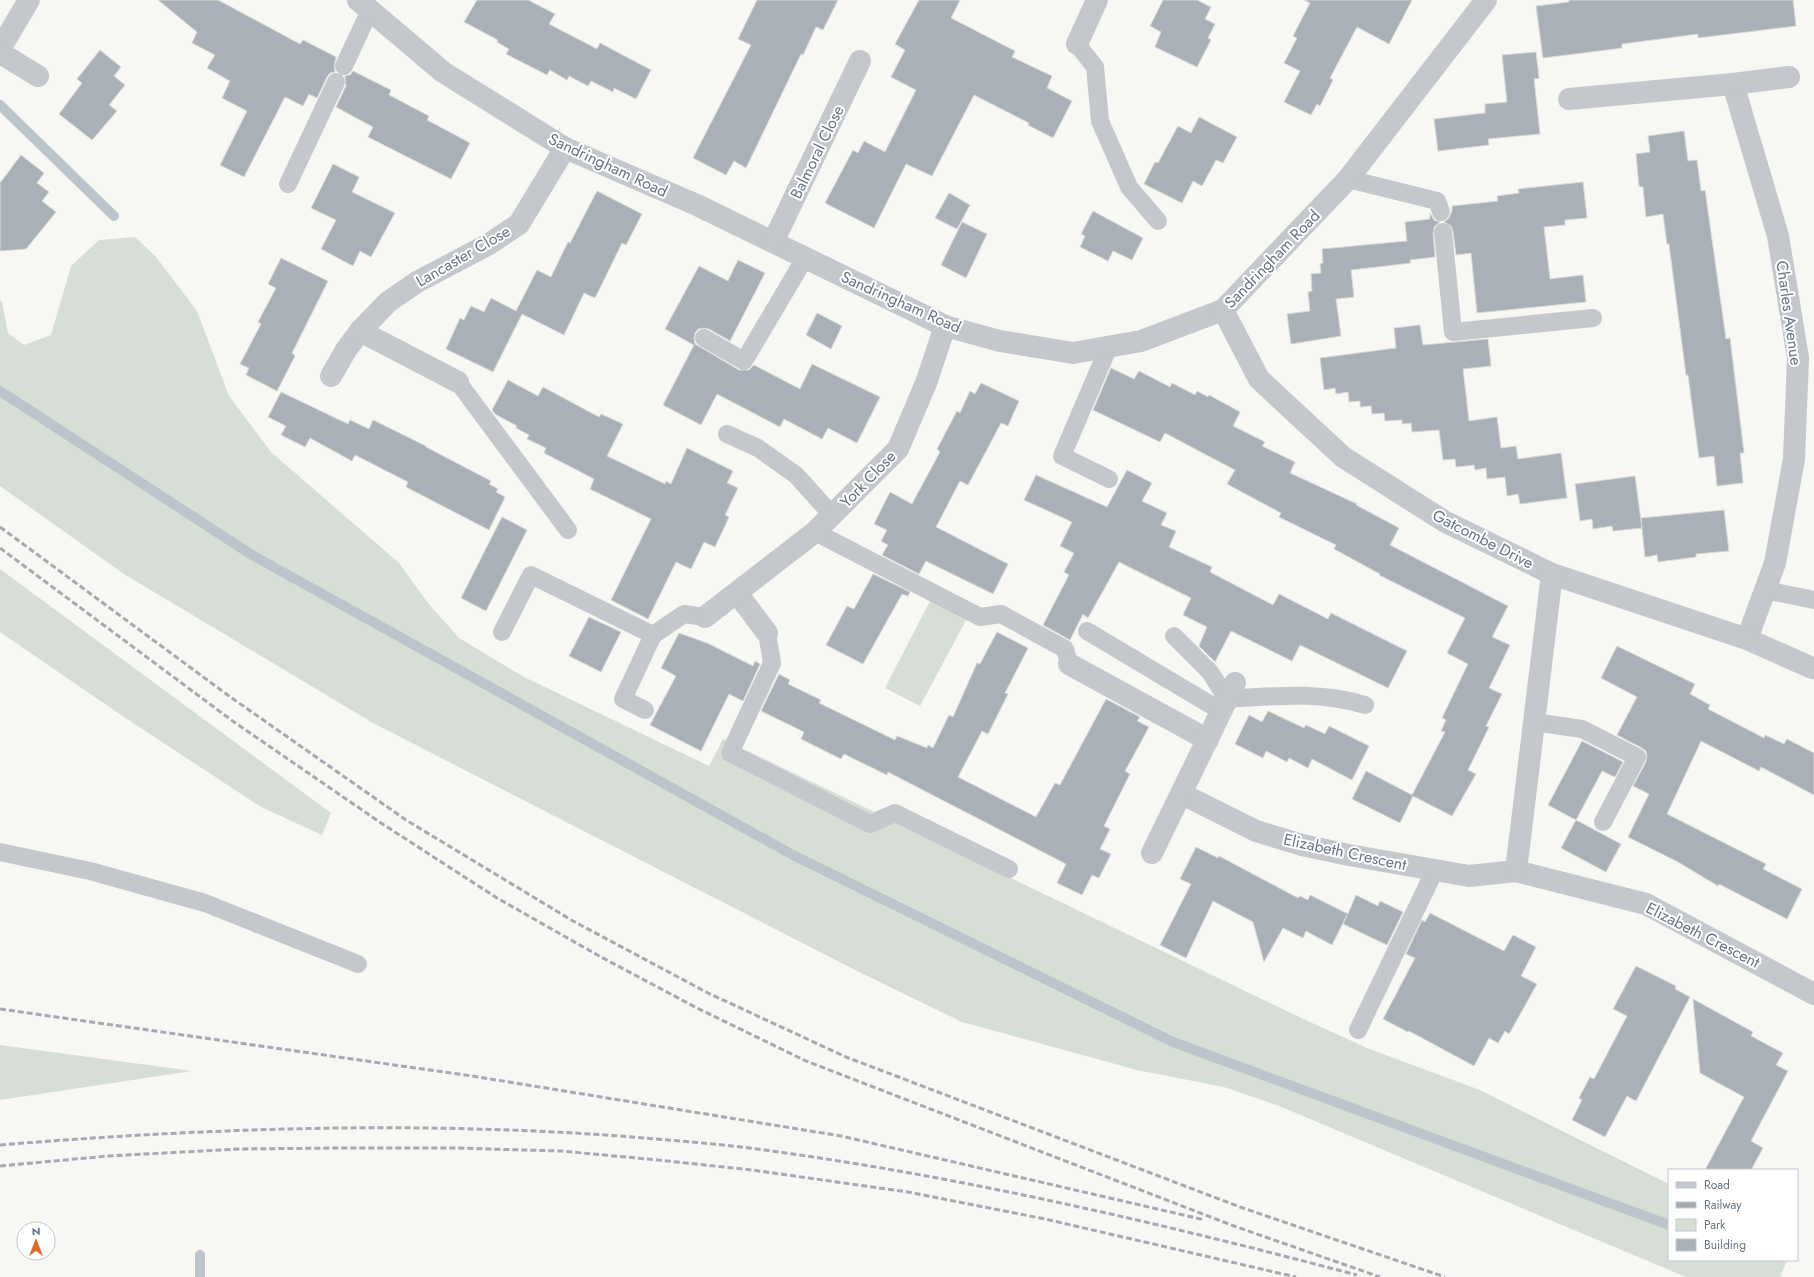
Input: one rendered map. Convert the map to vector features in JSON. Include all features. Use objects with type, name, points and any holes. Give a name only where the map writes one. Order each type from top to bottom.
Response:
[{"type":"street","points":[[0,49],[29,0]]},
{"type":"street","points":[[1077,44],[1097,0]]},
{"type":"street","name":"Sandringham Road","points":[[364,5],[443,72],[565,148],[697,205],[945,326],[1000,341],[1073,353],[1141,341],[1223,310],[1348,179],[1486,0]]},
{"type":"street","points":[[0,53],[38,76]]},
{"type":"street","name":"Balmoral Close","points":[[773,242],[860,61]]},
{"type":"street","points":[[1569,99],[1732,84],[1789,77]]},
{"type":"street","name":"Charles Avenue","points":[[1732,84],[1778,236],[1798,358],[1794,459],[1775,563],[1747,639]]},
{"type":"street","name":"Lancaster Close","points":[[332,376],[346,350],[360,331],[388,302],[417,282],[489,244],[519,224],[565,148]]},
{"type":"street","name":"Gatcombe Drive","points":[[1223,310],[1259,379],[1343,457],[1444,521],[1552,574],[1747,639],[1812,668]]},
{"type":"street","name":"York Close","points":[[705,617],[815,532],[898,449],[926,383],[945,326]]},
{"type":"street","points":[[360,331],[458,382]]},
{"type":"street","points":[[1516,871],[1552,574]]},
{"type":"street","points":[[737,593],[767,633]]},
{"type":"street","points":[[1069,664],[1208,740]]},
{"type":"street","points":[[1152,853],[1228,698]]},
{"type":"street","name":"Elizabeth Crescent","points":[[1182,794],[1264,833],[1302,845],[1349,855],[1469,876],[1516,871],[1646,904],[1814,994]]},
{"type":"lane","points":[[344,66],[364,5]]},
{"type":"lane","points":[[1077,44],[1095,67],[1100,122],[1129,187],[1158,221]]},
{"type":"lane","points":[[288,184],[336,82]]},
{"type":"lane","points":[[1348,179],[1437,201],[1441,212]]},
{"type":"lane","points":[[1443,232],[1453,332],[1593,318]]},
{"type":"lane","points":[[704,338],[744,362],[805,258]]},
{"type":"lane","points":[[1109,346],[1062,456],[1109,479]]},
{"type":"lane","points":[[458,382],[568,530]]},
{"type":"lane","points":[[727,434],[758,448],[796,475],[832,515]]},
{"type":"lane","points":[[815,532],[980,617],[1001,614],[1065,649],[1069,664]]},
{"type":"lane","points":[[502,632],[531,575],[653,635]]},
{"type":"lane","points":[[1765,590],[1814,600]]},
{"type":"lane","points":[[645,710],[623,699],[653,635],[684,614],[705,617]]},
{"type":"lane","points":[[1086,631],[1228,698],[1300,695],[1345,699],[1365,705]]},
{"type":"lane","points":[[767,633],[772,663],[730,754],[870,824],[895,813],[1009,869]]},
{"type":"lane","points":[[1174,636],[1210,672],[1228,698]]},
{"type":"lane","points":[[1534,722],[1582,729],[1637,757],[1603,822]]},
{"type":"lane","points":[[0,852],[90,871],[205,903],[358,964]]},
{"type":"lane","points":[[1358,1030],[1435,870]]},
{"type":"green space","points":[[135,237],[156,257],[197,311],[229,396],[271,452],[399,563],[428,603],[459,638],[522,676],[709,766],[723,739],[1297,1016],[1367,1048],[1480,1090],[1668,1184],[1668,1261],[1787,1261],[1780,1277],[1686,1277],[1279,1106],[1224,1087],[1137,1070],[962,1022],[857,971],[373,723],[124,574],[0,486],[0,300],[2,302],[8,333],[24,345],[51,335],[71,266],[99,240]]},
{"type":"green space","points":[[0,569],[331,813],[322,835],[261,807],[121,715],[0,632]]},
{"type":"green space","points":[[930,601],[966,620],[920,706],[885,688]]},
{"type":"green space","points":[[0,1045],[192,1071],[0,1100]]},
{"type":"building","points":[[158,0],[218,0],[300,44],[303,40],[336,57],[334,67],[335,72],[330,73],[327,77],[317,98],[309,94],[303,106],[285,97],[244,177],[220,165],[247,111],[222,98],[230,81],[207,68],[215,55],[192,43],[197,32]]},
{"type":"building","points":[[477,0],[528,0],[555,14],[549,24],[597,49],[600,43],[651,70],[636,99],[614,88],[613,92],[591,81],[588,86],[569,76],[567,80],[550,70],[547,75],[506,54],[509,49],[497,42],[498,40],[464,22]]},
{"type":"building","points":[[757,0],[838,0],[823,30],[816,27],[803,55],[801,54],[746,168],[734,161],[726,175],[693,158],[751,45],[738,39]]},
{"type":"building","points":[[919,0],[960,0],[951,18],[1015,51],[1012,57],[1052,76],[1047,88],[1072,101],[1053,138],[1028,125],[1029,123],[974,95],[932,176],[906,164],[874,228],[825,203],[853,150],[858,153],[864,141],[885,152],[916,90],[891,77],[905,50],[895,44]]},
{"type":"building","points":[[1163,0],[1197,0],[1211,7],[1205,19],[1215,24],[1208,38],[1211,40],[1197,67],[1155,47],[1161,32],[1150,26]]},
{"type":"building","points":[[1304,0],[1412,0],[1389,44],[1357,27],[1330,78],[1333,80],[1320,106],[1317,104],[1311,115],[1284,102],[1300,71],[1284,63],[1297,38],[1293,36],[1310,3]]},
{"type":"building","points":[[1569,0],[1793,0],[1796,26],[1698,38],[1698,34],[1622,44],[1622,48],[1543,58],[1536,6],[1569,2]]},
{"type":"building","points":[[100,50],[121,67],[114,76],[125,85],[109,105],[117,111],[92,140],[59,114],[82,83],[77,79]]},
{"type":"building","points":[[1536,52],[1539,78],[1534,79],[1540,134],[1488,139],[1489,145],[1438,151],[1434,119],[1485,113],[1485,104],[1507,102],[1502,55]]},
{"type":"building","points":[[353,71],[391,90],[389,95],[429,116],[427,120],[470,143],[451,179],[368,137],[373,127],[336,107],[346,86],[345,76],[350,75]]},
{"type":"building","points":[[1199,117],[1237,137],[1223,163],[1216,160],[1202,186],[1193,181],[1182,203],[1144,184],[1155,162],[1158,163],[1178,126],[1191,133]]},
{"type":"building","points":[[1684,131],[1688,161],[1697,160],[1701,191],[1705,190],[1726,339],[1730,338],[1744,453],[1740,453],[1743,483],[1717,486],[1714,456],[1699,458],[1688,375],[1686,375],[1669,244],[1667,244],[1663,214],[1646,217],[1643,187],[1639,186],[1636,154],[1650,152],[1648,136]]},
{"type":"building","points":[[21,155],[44,173],[37,183],[49,192],[42,201],[56,212],[26,249],[0,251],[0,183]]},
{"type":"building","points":[[333,164],[359,177],[352,192],[395,213],[371,257],[360,251],[353,266],[321,249],[336,220],[311,208]]},
{"type":"building","points":[[1583,182],[1587,218],[1565,220],[1565,225],[1544,227],[1550,279],[1583,275],[1586,302],[1477,313],[1471,253],[1456,255],[1453,231],[1451,226],[1444,222],[1449,218],[1452,211],[1452,206],[1498,201],[1497,196],[1519,193],[1518,189]]},
{"type":"building","points":[[597,191],[642,214],[626,245],[622,243],[595,298],[584,293],[564,335],[522,314],[493,372],[446,349],[460,318],[464,320],[471,306],[484,312],[491,298],[516,311],[537,270],[551,277],[568,242],[570,243]]},
{"type":"building","points":[[949,193],[970,205],[957,229],[935,218]]},
{"type":"building","points":[[1093,211],[1143,238],[1132,260],[1113,251],[1108,261],[1080,247],[1085,236],[1081,234]]},
{"type":"building","points":[[1430,213],[1434,220],[1440,222],[1434,227],[1433,233],[1435,257],[1410,260],[1411,263],[1351,270],[1354,297],[1336,299],[1341,336],[1291,344],[1287,314],[1310,311],[1308,292],[1312,291],[1311,274],[1321,273],[1320,264],[1323,263],[1322,249],[1407,241],[1405,222],[1430,219]]},
{"type":"building","points":[[962,222],[987,234],[966,278],[941,265]]},
{"type":"building","points":[[281,258],[328,281],[292,353],[295,356],[277,391],[246,375],[249,368],[240,364],[261,324],[258,322],[276,288],[268,284]]},
{"type":"building","points":[[738,260],[765,273],[730,341],[709,329],[704,328],[698,329],[695,333],[695,344],[739,370],[749,370],[754,365],[800,389],[812,364],[880,397],[857,443],[828,428],[822,439],[784,419],[780,427],[717,394],[701,425],[663,405],[694,345],[665,329],[699,266],[728,281]]},
{"type":"building","points":[[817,313],[842,326],[831,349],[806,335]]},
{"type":"building","points":[[1420,325],[1423,345],[1488,339],[1491,366],[1463,369],[1469,421],[1497,417],[1501,448],[1516,446],[1518,459],[1561,453],[1567,498],[1520,504],[1518,494],[1507,496],[1505,477],[1487,479],[1486,468],[1475,470],[1474,465],[1456,467],[1455,459],[1443,460],[1439,430],[1412,432],[1411,423],[1402,424],[1402,420],[1385,421],[1384,413],[1372,414],[1371,406],[1360,407],[1360,401],[1349,402],[1348,392],[1336,394],[1335,388],[1324,390],[1320,358],[1396,348],[1394,328]]},
{"type":"building","points":[[1111,368],[1134,379],[1139,371],[1170,387],[1172,383],[1195,395],[1197,391],[1208,397],[1209,395],[1240,412],[1233,426],[1265,442],[1262,446],[1295,462],[1290,473],[1357,504],[1356,505],[1399,528],[1390,545],[1508,606],[1492,637],[1510,645],[1489,688],[1502,694],[1486,726],[1489,727],[1468,770],[1476,774],[1452,816],[1413,796],[1400,823],[1352,799],[1366,771],[1412,795],[1445,732],[1441,731],[1446,720],[1442,718],[1468,664],[1447,653],[1465,618],[1379,575],[1380,574],[1334,549],[1336,545],[1279,517],[1281,513],[1227,484],[1235,470],[1165,433],[1160,442],[1093,410]]},
{"type":"building","points":[[508,380],[538,396],[543,387],[599,417],[601,414],[623,424],[607,456],[665,484],[666,481],[671,484],[687,448],[733,471],[727,483],[738,488],[725,515],[729,517],[715,547],[704,542],[691,569],[676,562],[648,619],[611,600],[651,519],[590,489],[594,479],[544,453],[546,448],[527,439],[529,435],[516,428],[517,426],[495,414],[492,410]]},
{"type":"building","points":[[981,383],[1019,401],[1008,426],[1001,423],[968,485],[960,481],[936,527],[1008,564],[993,594],[926,561],[919,574],[882,555],[888,545],[881,541],[887,530],[874,524],[890,492],[912,504],[940,452],[937,449],[957,411],[960,413],[970,391],[975,394]]},
{"type":"building","points":[[281,392],[348,424],[350,420],[369,429],[373,420],[426,446],[491,481],[489,484],[498,489],[496,492],[505,497],[489,530],[406,487],[408,482],[355,455],[352,461],[310,438],[305,447],[281,435],[286,426],[268,417]]},
{"type":"building","points":[[1127,470],[1152,483],[1142,501],[1167,513],[1161,525],[1176,531],[1169,547],[1212,567],[1210,572],[1273,605],[1279,594],[1328,619],[1331,613],[1407,651],[1388,688],[1300,645],[1292,661],[1231,631],[1215,662],[1199,646],[1207,627],[1183,615],[1191,598],[1119,562],[1088,618],[1083,614],[1070,640],[1043,625],[1069,575],[1064,572],[1074,553],[1060,546],[1072,522],[1024,500],[1036,475],[1107,507]]},
{"type":"building","points":[[1635,476],[1642,528],[1613,531],[1612,526],[1593,529],[1592,519],[1580,521],[1575,484]]},
{"type":"building","points":[[1724,510],[1729,551],[1696,554],[1696,557],[1658,562],[1657,555],[1645,557],[1641,518]]},
{"type":"building","points":[[502,517],[527,530],[486,611],[461,598]]},
{"type":"building","points":[[873,574],[910,592],[908,596],[902,594],[863,664],[826,645],[847,606],[854,609]]},
{"type":"building","points":[[589,617],[621,632],[601,672],[569,656]]},
{"type":"building","points":[[997,632],[1028,648],[1005,693],[1008,694],[988,734],[982,731],[958,777],[1036,817],[1055,783],[1060,785],[1106,699],[1140,717],[1137,721],[1149,727],[1125,771],[1130,774],[1104,826],[1110,829],[1100,849],[1111,854],[1099,878],[1092,875],[1082,895],[1057,883],[1066,864],[888,772],[887,775],[844,754],[841,759],[801,739],[804,732],[761,711],[779,674],[790,680],[788,684],[821,700],[819,703],[895,740],[897,736],[927,748],[928,745],[933,748],[949,715],[953,717],[977,663],[980,664]]},
{"type":"building","points":[[679,633],[707,643],[753,666],[755,661],[760,664],[743,701],[729,694],[701,751],[650,725],[676,676],[661,668]]},
{"type":"building","points":[[1617,646],[1695,684],[1690,694],[1710,705],[1708,709],[1764,738],[1765,735],[1784,744],[1787,739],[1814,753],[1814,795],[1761,767],[1759,771],[1701,741],[1667,814],[1766,864],[1763,869],[1802,889],[1787,919],[1719,884],[1718,886],[1678,862],[1628,837],[1649,794],[1633,786],[1646,762],[1647,756],[1646,751],[1642,748],[1617,735],[1637,697],[1601,678]]},
{"type":"building","points":[[1268,711],[1304,728],[1306,725],[1325,734],[1329,726],[1369,746],[1352,780],[1312,759],[1308,768],[1289,758],[1287,762],[1266,751],[1263,758],[1235,744],[1249,715],[1262,722]]},
{"type":"building","points":[[1582,741],[1623,762],[1615,777],[1602,771],[1576,820],[1548,805]]},
{"type":"building","points":[[1576,820],[1621,844],[1606,872],[1561,848]]},
{"type":"building","points":[[1196,847],[1218,858],[1219,856],[1298,898],[1300,896],[1308,900],[1310,895],[1348,914],[1356,895],[1378,906],[1380,901],[1403,912],[1387,945],[1343,924],[1347,915],[1332,945],[1306,931],[1303,938],[1283,928],[1264,962],[1253,922],[1213,901],[1186,958],[1160,945],[1191,884],[1180,879]]},
{"type":"building","points":[[1430,913],[1504,951],[1513,935],[1536,947],[1521,976],[1537,984],[1509,1034],[1505,1031],[1498,1043],[1489,1038],[1474,1066],[1409,1031],[1408,1032],[1383,1019],[1415,958],[1406,954],[1422,920],[1425,922]]},
{"type":"building","points":[[1636,966],[1676,986],[1675,989],[1690,997],[1636,1101],[1627,1096],[1605,1137],[1572,1120],[1582,1100],[1579,1098],[1590,1077],[1594,1079],[1627,1016],[1613,1009]]},
{"type":"building","points":[[1693,999],[1753,1032],[1751,1036],[1783,1053],[1776,1065],[1788,1071],[1751,1141],[1763,1148],[1752,1169],[1706,1169],[1744,1097],[1700,1073]]},
{"type":"waterway","points":[[0,105],[114,216]]},
{"type":"waterway","points":[[0,391],[252,555],[793,855],[1173,1042],[1668,1225]]},
{"type":"waterway","points":[[200,1255],[200,1277]]},
{"type":"railway","points":[[0,527],[229,696],[406,820],[573,921],[708,993],[846,1057],[1240,1207],[1445,1277]]},
{"type":"railway","points":[[0,548],[234,722],[381,823],[497,898],[601,957],[697,1008],[806,1061],[1234,1226],[1380,1277]]},
{"type":"railway","points":[[0,1009],[472,1076],[841,1136],[1205,1220]]},
{"type":"railway","points":[[0,1145],[155,1134],[310,1128],[542,1131],[706,1143],[833,1160],[984,1187],[1134,1219],[1357,1275]]},
{"type":"railway","points":[[0,1166],[108,1156],[239,1149],[454,1148],[561,1151],[752,1170],[908,1192],[1045,1219],[1296,1277]]}]
